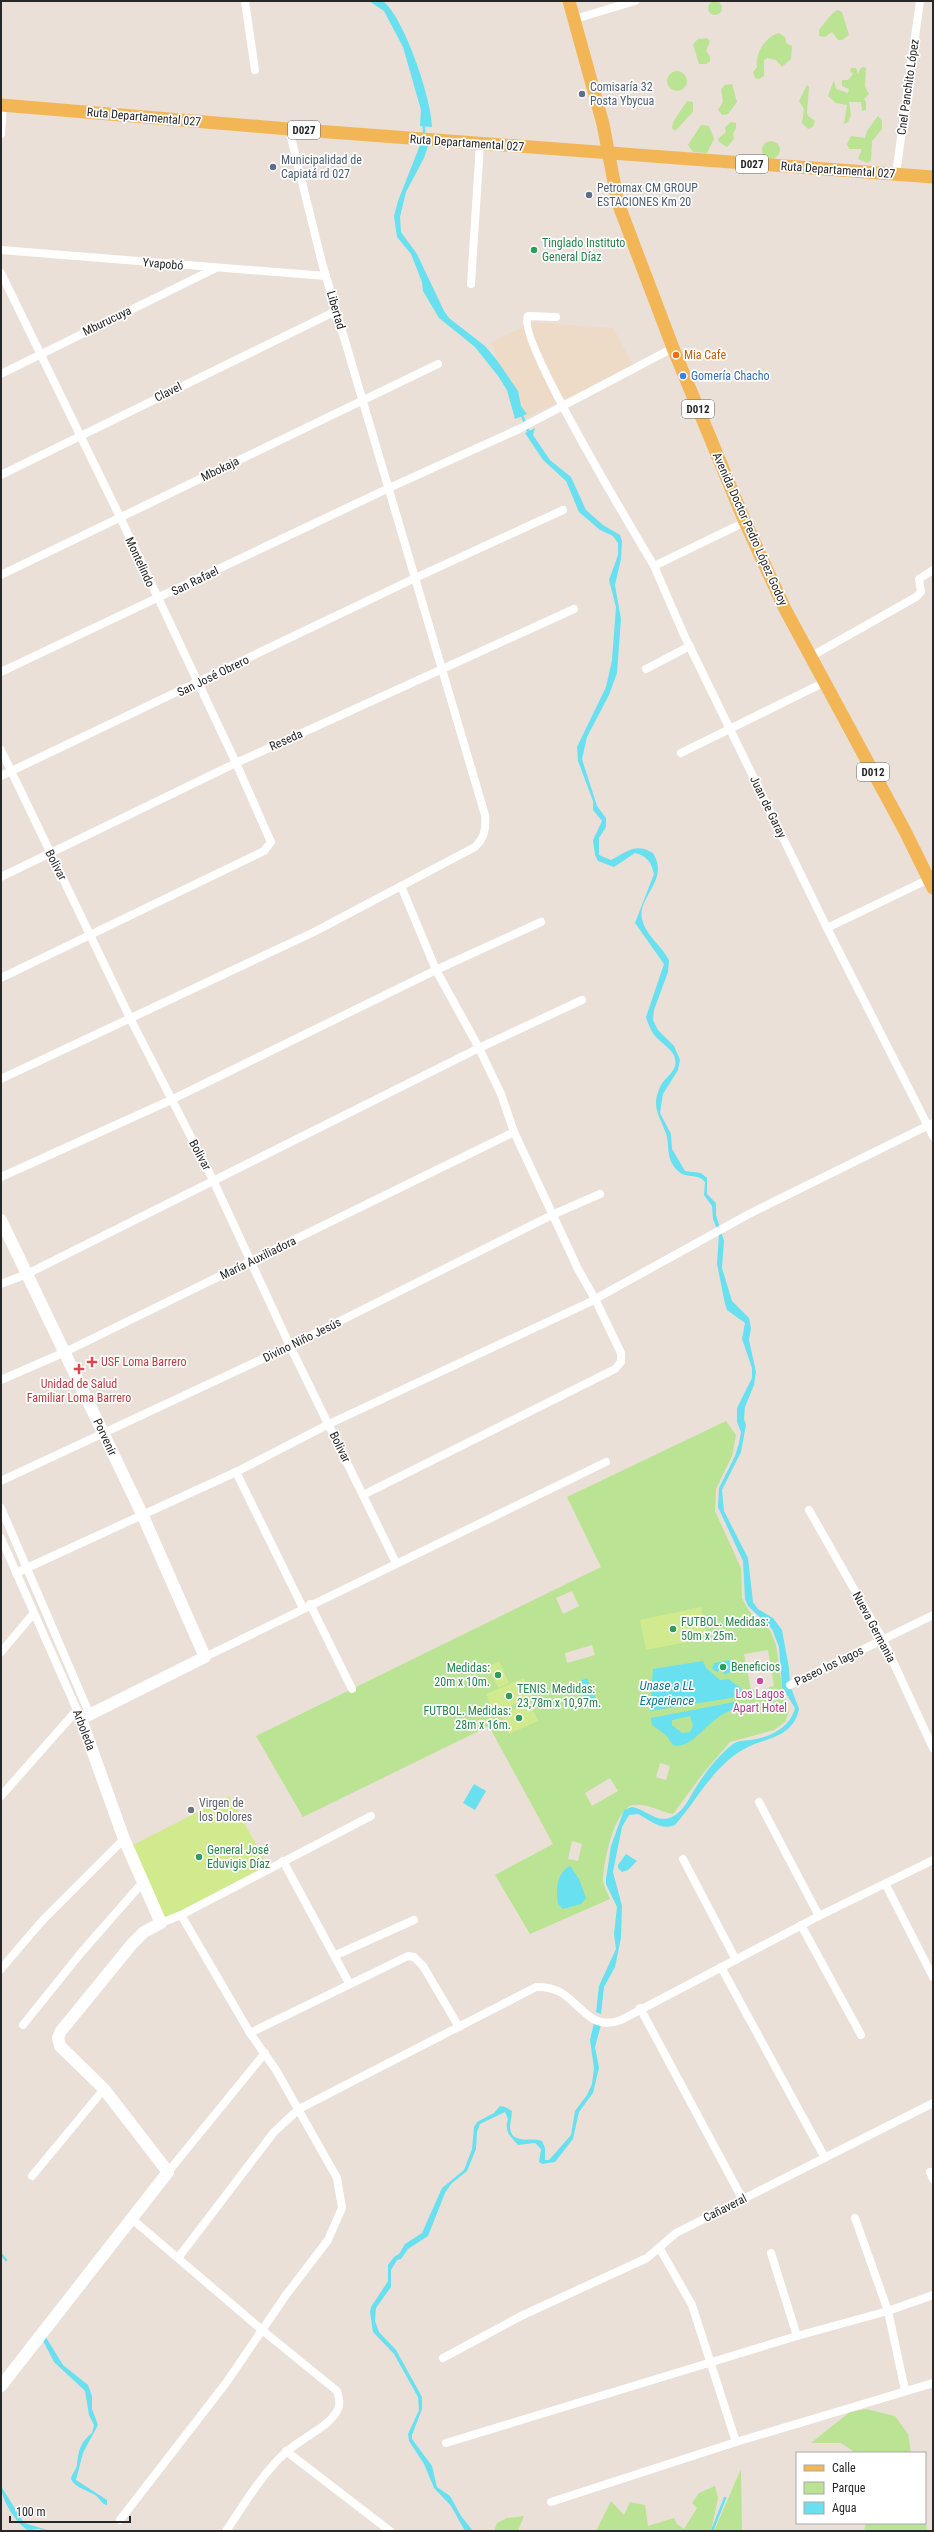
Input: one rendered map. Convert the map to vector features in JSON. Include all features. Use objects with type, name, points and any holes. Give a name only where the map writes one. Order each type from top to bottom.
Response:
[{"type":"main road","name":"D012","points":[[569,1],[603,124],[608,154]]},
{"type":"main road","name":"Ruta Departamental 027","points":[[2,105],[608,154],[933,177]]},
{"type":"main road","name":"Avenida Doctor Pedro López Godoy","points":[[608,154],[618,203],[673,348],[745,522],[823,683],[905,831],[931,883]]},
{"type":"street","points":[[245,1],[255,70]]},
{"type":"street","points":[[575,19],[635,1]]},
{"type":"street","name":"Cnel Panchito López","points":[[896,174],[920,1]]},
{"type":"street","points":[[1,134],[2,105]]},
{"type":"street","name":"Libertad","points":[[1,1079],[131,1020],[314,932],[475,847],[482,840],[486,830],[485,815],[414,579],[389,488],[326,276],[289,129]]},
{"type":"street","points":[[471,284],[480,144]]},
{"type":"street","name":"Yvapobó","points":[[1,250],[214,269],[326,276]]},
{"type":"street","name":"Mburucuya","points":[[1,374],[214,269]]},
{"type":"street","name":"Montelindo","points":[[1,273],[120,518],[157,599],[236,763],[270,836],[271,842],[264,851],[90,934]]},
{"type":"street","name":"Clavel","points":[[1,475],[336,311]]},
{"type":"street","name":"Juan de Garay","points":[[556,317],[528,316],[527,326],[541,364],[563,407],[654,566],[690,646],[827,928],[931,1125],[933,1136]]},
{"type":"street","name":"San Rafael","points":[[1,672],[389,488],[519,429],[673,348]]},
{"type":"street","name":"Mbokaja","points":[[1,575],[438,364]]},
{"type":"street","name":"San José Obrero","points":[[1,776],[414,579],[563,510]]},
{"type":"street","points":[[654,566],[745,522]]},
{"type":"street","points":[[810,657],[916,597],[921,592],[919,579],[921,576],[933,570]]},
{"type":"street","name":"Reseda","points":[[1,878],[236,763],[574,609]]},
{"type":"street","points":[[646,669],[690,646]]},
{"type":"street","points":[[681,753],[823,683]]},
{"type":"street","name":"Bolivar","points":[[1,750],[131,1020],[213,1180],[290,1346],[396,1562]]},
{"type":"street","points":[[827,928],[931,883]]},
{"type":"street","points":[[363,1495],[615,1369],[621,1362],[621,1353],[596,1299],[578,1269],[552,1215],[514,1132],[501,1094],[479,1048],[436,970],[401,886]]},
{"type":"street","points":[[1,1177],[171,1100],[436,970],[542,922]]},
{"type":"street","points":[[1,978],[90,934]]},
{"type":"street","points":[[1,1284],[27,1274],[479,1048],[582,1000]]},
{"type":"street","points":[[16,1573],[236,1472],[329,1424],[596,1299],[730,1224],[931,1125]]},
{"type":"street","name":"María Auxiliadora","points":[[1,1380],[65,1352],[252,1262],[514,1132]]},
{"type":"street","name":"Divino Niño Jesús","points":[[1,1482],[290,1346],[552,1215],[600,1194]]},
{"type":"street","name":"Porvenir","points":[[1,1220],[142,1514],[205,1657]]},
{"type":"street","points":[[1,1796],[83,1715],[205,1657],[396,1562],[606,1462]]},
{"type":"street","points":[[236,1472],[352,1689]]},
{"type":"street","name":"Arboleda","points":[[1,1508],[27,1568],[83,1715],[124,1839],[161,1923]]},
{"type":"street","name":"Nueva Germania","points":[[809,1510],[883,1640],[933,1748]]},
{"type":"street","name":"Arboleda","points":[[1,1538],[4,1555],[16,1573],[83,1715]]},
{"type":"street","points":[[4,1555],[16,1542]]},
{"type":"street","points":[[1,1652],[34,1613]]},
{"type":"street","name":"Paseo los lagos","points":[[790,1685],[933,1615]]},
{"type":"street","points":[[759,1802],[819,1916]]},
{"type":"street","points":[[168,2172],[104,2089],[60,2046],[58,2038],[61,2031],[132,1944],[144,1932],[181,1915],[371,1816]]},
{"type":"street","points":[[1,1969],[42,1921],[124,1839]]},
{"type":"street","points":[[683,1859],[736,1960]]},
{"type":"street","points":[[178,2258],[274,2132],[299,2110],[536,1987],[553,1988],[566,1995],[593,2020],[603,2024],[621,2020],[640,2008],[819,1916],[886,1885],[933,1860]]},
{"type":"street","points":[[283,1861],[336,1955],[349,1983]]},
{"type":"street","points":[[23,2025],[80,1954],[143,1882]]},
{"type":"street","points":[[886,1885],[933,1977]]},
{"type":"street","points":[[120,2520],[226,2382],[328,2240],[342,2208],[337,2178],[299,2110],[265,2053],[250,2033],[181,1915]]},
{"type":"street","points":[[336,1955],[414,1920]]},
{"type":"street","points":[[800,1926],[861,2035]]},
{"type":"street","points":[[250,2033],[349,1983],[408,1956],[414,1957],[423,1966],[459,2027]]},
{"type":"street","points":[[721,1967],[825,2158]]},
{"type":"street","points":[[640,2008],[743,2200]]},
{"type":"street","points":[[1,2386],[168,2172],[265,2053]]},
{"type":"street","points":[[32,2176],[104,2089]]},
{"type":"street","name":"Cañaveral","points":[[443,2358],[521,2316],[647,2258],[660,2249],[666,2240],[676,2233],[933,2103]]},
{"type":"street","points":[[855,2218],[888,2311],[905,2390]]},
{"type":"street","points":[[132,2219],[262,2330],[331,2384],[337,2391],[340,2401],[337,2411],[330,2420],[286,2451],[264,2476],[226,2531]]},
{"type":"street","points":[[660,2249],[692,2305],[736,2442]]},
{"type":"street","points":[[771,2252],[797,2336]]},
{"type":"street","points":[[446,2443],[797,2336],[888,2311],[933,2295]]},
{"type":"street","points":[[551,2502],[736,2442],[905,2390],[933,2383]]},
{"type":"street","points":[[286,2451],[390,2531]]},
{"type":"shaded area","points":[[528,322],[613,328],[634,366],[519,421],[491,342],[525,326]]},
{"type":"green space","points":[[712,1],[718,1],[722,5],[722,11],[718,15],[712,15],[708,11],[708,5]]},
{"type":"green space","points":[[838,10],[842,12],[849,35],[842,40],[838,40],[832,32],[825,37],[819,36],[819,30],[831,15]]},
{"type":"green space","points":[[779,33],[785,37],[786,43],[792,46],[791,59],[782,67],[776,60],[767,58],[764,60],[764,76],[759,79],[755,78],[753,72],[757,67],[758,56],[762,46],[766,41]]},
{"type":"green space","points":[[707,38],[710,41],[706,51],[710,56],[710,61],[706,64],[699,64],[693,44],[698,39]]},
{"type":"green space","points":[[863,67],[866,68],[865,86],[869,94],[864,99],[866,102],[866,110],[862,111],[861,102],[849,102],[851,115],[848,122],[844,124],[847,105],[836,103],[828,96],[834,80],[836,89],[848,93],[849,89],[842,86],[842,80],[848,80],[853,74],[850,71],[851,68],[856,68],[858,74],[860,69]]},
{"type":"green space","points":[[677,71],[684,74],[687,81],[684,88],[677,91],[670,88],[667,81],[670,74]]},
{"type":"green space","points":[[732,84],[737,102],[728,114],[722,115],[718,110],[723,102],[721,89],[725,85]]},
{"type":"green space","points":[[807,85],[809,87],[807,112],[808,116],[815,121],[813,127],[808,129],[802,123],[804,109],[799,101]]},
{"type":"green space","points":[[687,101],[693,102],[693,112],[675,131],[672,128],[673,122]]},
{"type":"green space","points":[[878,116],[882,121],[882,129],[872,141],[871,160],[867,163],[858,159],[862,149],[849,149],[847,144],[851,136],[865,138],[867,131]]},
{"type":"green space","points":[[731,122],[736,123],[736,128],[733,134],[734,139],[727,147],[719,142],[718,139],[726,132],[725,127]]},
{"type":"green space","points":[[701,125],[709,126],[714,139],[707,153],[693,152],[688,145]]},
{"type":"green space","points":[[771,141],[777,144],[780,150],[777,156],[771,159],[765,156],[762,150],[765,144]]},
{"type":"green space","points":[[726,1421],[736,1435],[732,1456],[716,1489],[715,1511],[741,1568],[742,1598],[749,1611],[770,1630],[776,1645],[782,1687],[789,1712],[785,1722],[774,1730],[730,1742],[705,1771],[673,1814],[643,1805],[633,1805],[626,1809],[620,1816],[615,1826],[607,1851],[603,1881],[610,1899],[530,1934],[495,1875],[553,1844],[489,1726],[303,1817],[256,1736],[601,1567],[567,1497]],"holes":[[[572,1591],[579,1606],[563,1614],[556,1598]],[[592,1645],[595,1655],[567,1663],[565,1653]],[[768,1650],[774,1686],[769,1687],[770,1692],[759,1694],[758,1689],[751,1690],[744,1654]],[[660,1763],[670,1766],[666,1780],[656,1777]],[[610,1778],[618,1791],[592,1806],[585,1793]],[[572,1841],[582,1844],[578,1861],[568,1859]]]},
{"type":"green space","name":"FUTBOL. Medidas: 50m x 25m.","points":[[701,1607],[707,1638],[646,1650],[640,1620]]},
{"type":"green space","name":"Medidas: 20m x 10m.","points":[[499,1661],[509,1683],[498,1688],[488,1667]]},
{"type":"green space","name":"TENIS. Medidas: 23,78m x 10,97m.","points":[[524,1678],[532,1697],[494,1713],[486,1694]]},
{"type":"green space","name":"FUTBOL. Medidas: 28m x 16m.","points":[[530,1702],[538,1721],[509,1734],[501,1715]]},
{"type":"green space","name":"General José Eduvigis Díaz","points":[[229,1796],[269,1867],[165,1919],[129,1847]]},
{"type":"green space","points":[[866,2409],[895,2416],[908,2434],[911,2452],[854,2452],[841,2443],[811,2443],[850,2412]]},
{"type":"green space","points":[[741,2469],[742,2531],[714,2531]]},
{"type":"green space","points":[[715,2486],[718,2498],[711,2531],[596,2531],[611,2501],[624,2515],[630,2502],[645,2505],[648,2526],[674,2518],[677,2524],[684,2529],[697,2508],[692,2503],[699,2493]]},
{"type":"green space","points":[[524,2516],[518,2531],[494,2531],[497,2523],[507,2518]]},
{"type":"green space","points":[[866,2524],[926,2524],[927,2531],[864,2531]]},
{"type":"water","points":[[369,1],[383,1],[400,24],[422,79],[431,114],[432,127],[420,126],[421,110],[403,47],[384,11]]},
{"type":"water","points":[[420,145],[428,146],[424,158],[406,192],[400,217],[401,232],[417,254],[444,311],[449,318],[485,346],[518,391],[521,406],[527,414],[515,419],[507,390],[498,376],[475,347],[439,318],[423,291],[422,282],[411,254],[397,237],[394,216],[398,201]]},
{"type":"water","points":[[535,428],[533,435],[550,460],[571,477],[586,510],[603,525],[620,535],[622,541],[621,559],[615,585],[621,619],[617,673],[609,695],[587,737],[582,759],[597,806],[606,818],[606,827],[599,838],[599,855],[611,860],[631,849],[641,848],[653,853],[657,863],[658,872],[656,880],[644,903],[642,919],[650,936],[669,960],[668,972],[654,1010],[653,1020],[658,1030],[674,1046],[680,1060],[678,1070],[663,1094],[660,1113],[671,1134],[672,1149],[685,1171],[701,1173],[707,1178],[707,1194],[716,1203],[716,1215],[724,1241],[722,1268],[732,1301],[749,1318],[751,1328],[749,1340],[756,1372],[754,1385],[745,1407],[744,1419],[746,1425],[741,1452],[722,1490],[724,1511],[748,1558],[753,1602],[758,1609],[773,1618],[782,1630],[789,1668],[790,1685],[799,1709],[796,1718],[786,1731],[748,1747],[726,1762],[716,1772],[675,1825],[665,1827],[660,1826],[638,1814],[629,1815],[622,1827],[613,1872],[622,1906],[621,1938],[615,1967],[604,1987],[601,2014],[596,2012],[599,1986],[616,1949],[614,1934],[617,1907],[606,1884],[606,1879],[611,1846],[624,1810],[632,1807],[661,1819],[672,1817],[681,1811],[706,1773],[728,1748],[737,1742],[757,1739],[778,1731],[789,1721],[795,1708],[782,1687],[779,1647],[772,1629],[748,1606],[745,1599],[743,1561],[718,1507],[719,1488],[735,1456],[739,1443],[741,1432],[737,1422],[737,1408],[752,1378],[752,1368],[742,1339],[745,1323],[727,1310],[725,1304],[717,1264],[719,1234],[713,1219],[712,1206],[704,1195],[705,1182],[702,1179],[681,1173],[674,1166],[669,1156],[667,1136],[658,1114],[656,1104],[656,1099],[661,1085],[675,1067],[673,1053],[654,1034],[646,1017],[664,964],[635,923],[654,874],[648,860],[635,853],[614,867],[598,861],[595,855],[593,840],[602,821],[593,810],[593,801],[578,761],[577,747],[606,687],[612,660],[616,607],[609,580],[618,555],[618,543],[613,536],[600,530],[579,512],[566,481],[543,460],[525,433]]},
{"type":"water","name":"Beneficios","points":[[730,1660],[735,1664],[729,1673],[724,1674],[721,1669],[717,1672],[712,1669],[714,1663]]},
{"type":"water","name":"Unase a LL Experience","points":[[703,1661],[706,1668],[720,1680],[729,1679],[740,1688],[743,1696],[650,1711],[653,1669]]},
{"type":"water","points":[[587,1678],[598,1704],[589,1708],[578,1682]]},
{"type":"water","points":[[734,1702],[737,1709],[718,1717],[696,1737],[681,1745],[673,1745],[666,1735],[652,1725],[651,1718]],"holes":[[[690,1716],[693,1726],[690,1732],[682,1733],[672,1725],[672,1720]]]},
{"type":"water","points":[[474,1784],[486,1791],[475,1810],[463,1803]]},
{"type":"water","points":[[626,1854],[637,1861],[628,1870],[622,1872],[618,1868],[618,1865]]},
{"type":"water","points":[[570,1866],[579,1879],[586,1898],[581,1904],[563,1909],[558,1904],[557,1888],[562,1873]]},
{"type":"water","points":[[594,2023],[601,2025],[595,2047],[599,2068],[593,2093],[579,2112],[573,2139],[555,2162],[542,2164],[539,2162],[541,2149],[535,2143],[518,2145],[510,2136],[507,2130],[508,2119],[505,2112],[480,2124],[477,2132],[476,2149],[467,2171],[451,2184],[445,2193],[428,2236],[408,2249],[401,2259],[397,2260],[391,2270],[391,2287],[376,2308],[375,2321],[379,2332],[396,2350],[422,2397],[422,2409],[412,2435],[412,2439],[432,2466],[437,2487],[450,2496],[461,2516],[473,2531],[465,2531],[451,2506],[434,2488],[424,2464],[409,2441],[408,2434],[419,2410],[418,2397],[394,2354],[373,2332],[370,2312],[371,2307],[388,2281],[388,2265],[394,2257],[399,2254],[405,2244],[422,2233],[442,2188],[464,2170],[472,2149],[474,2127],[477,2122],[494,2113],[500,2106],[505,2107],[512,2111],[510,2128],[514,2137],[518,2139],[542,2141],[545,2148],[545,2160],[549,2160],[571,2135],[575,2111],[587,2095],[592,2084],[594,2068],[590,2040]]},
{"type":"water","points":[[44,2334],[63,2365],[88,2385],[92,2396],[92,2409],[98,2425],[83,2453],[76,2480],[107,2500],[107,2505],[95,2495],[75,2485],[71,2479],[77,2466],[78,2454],[85,2440],[92,2433],[94,2425],[89,2415],[85,2391],[54,2362],[41,2337]]},
{"type":"water","points":[[1,2486],[24,2523],[51,2531],[38,2529],[28,2530],[23,2527],[14,2517],[6,2504]]},
{"type":"waterway","points":[[424,123],[424,132]]},
{"type":"waterway","points":[[521,413],[529,433]]},
{"type":"waterway","points":[[1,2254],[6,2260]]},
{"type":"waterway","points":[[712,2531],[725,2498]]},
{"type":"place","name":"Comisaría 32 Posta Ybycua","points":[[582,94]]},
{"type":"place","name":"Municipalidad de Capiatá rd 027","points":[[273,167]]},
{"type":"place","name":"Petromax CM GROUP ESTACIONES Km 20","points":[[589,195]]},
{"type":"place","name":"Tinglado Instituto General Díaz","points":[[534,250]]},
{"type":"place","name":"Mia Cafe","points":[[676,355]]},
{"type":"place","name":"Gomería Chacho","points":[[683,376]]},
{"type":"place","name":"USF Loma Barrero","points":[[92,1362]]},
{"type":"place","name":"Unidad de Salud Familiar Loma Barrero","points":[[79,1369]]},
{"type":"place","name":"FUTBOL. Medidas: 50m x 25m.","points":[[673,1629]]},
{"type":"place","name":"Beneficios","points":[[723,1667]]},
{"type":"place","name":"Medidas: 20m x 10m.","points":[[498,1675]]},
{"type":"place","name":"Los Lagos Apart Hotel","points":[[760,1681]]},
{"type":"place","name":"TENIS. Medidas: 23,78m x 10,97m.","points":[[509,1696]]},
{"type":"place","name":"FUTBOL. Medidas: 28m x 16m.","points":[[519,1718]]},
{"type":"place","name":"Virgen de los Dolores","points":[[191,1810]]},
{"type":"place","name":"General José Eduvigis Díaz","points":[[199,1857]]}]
